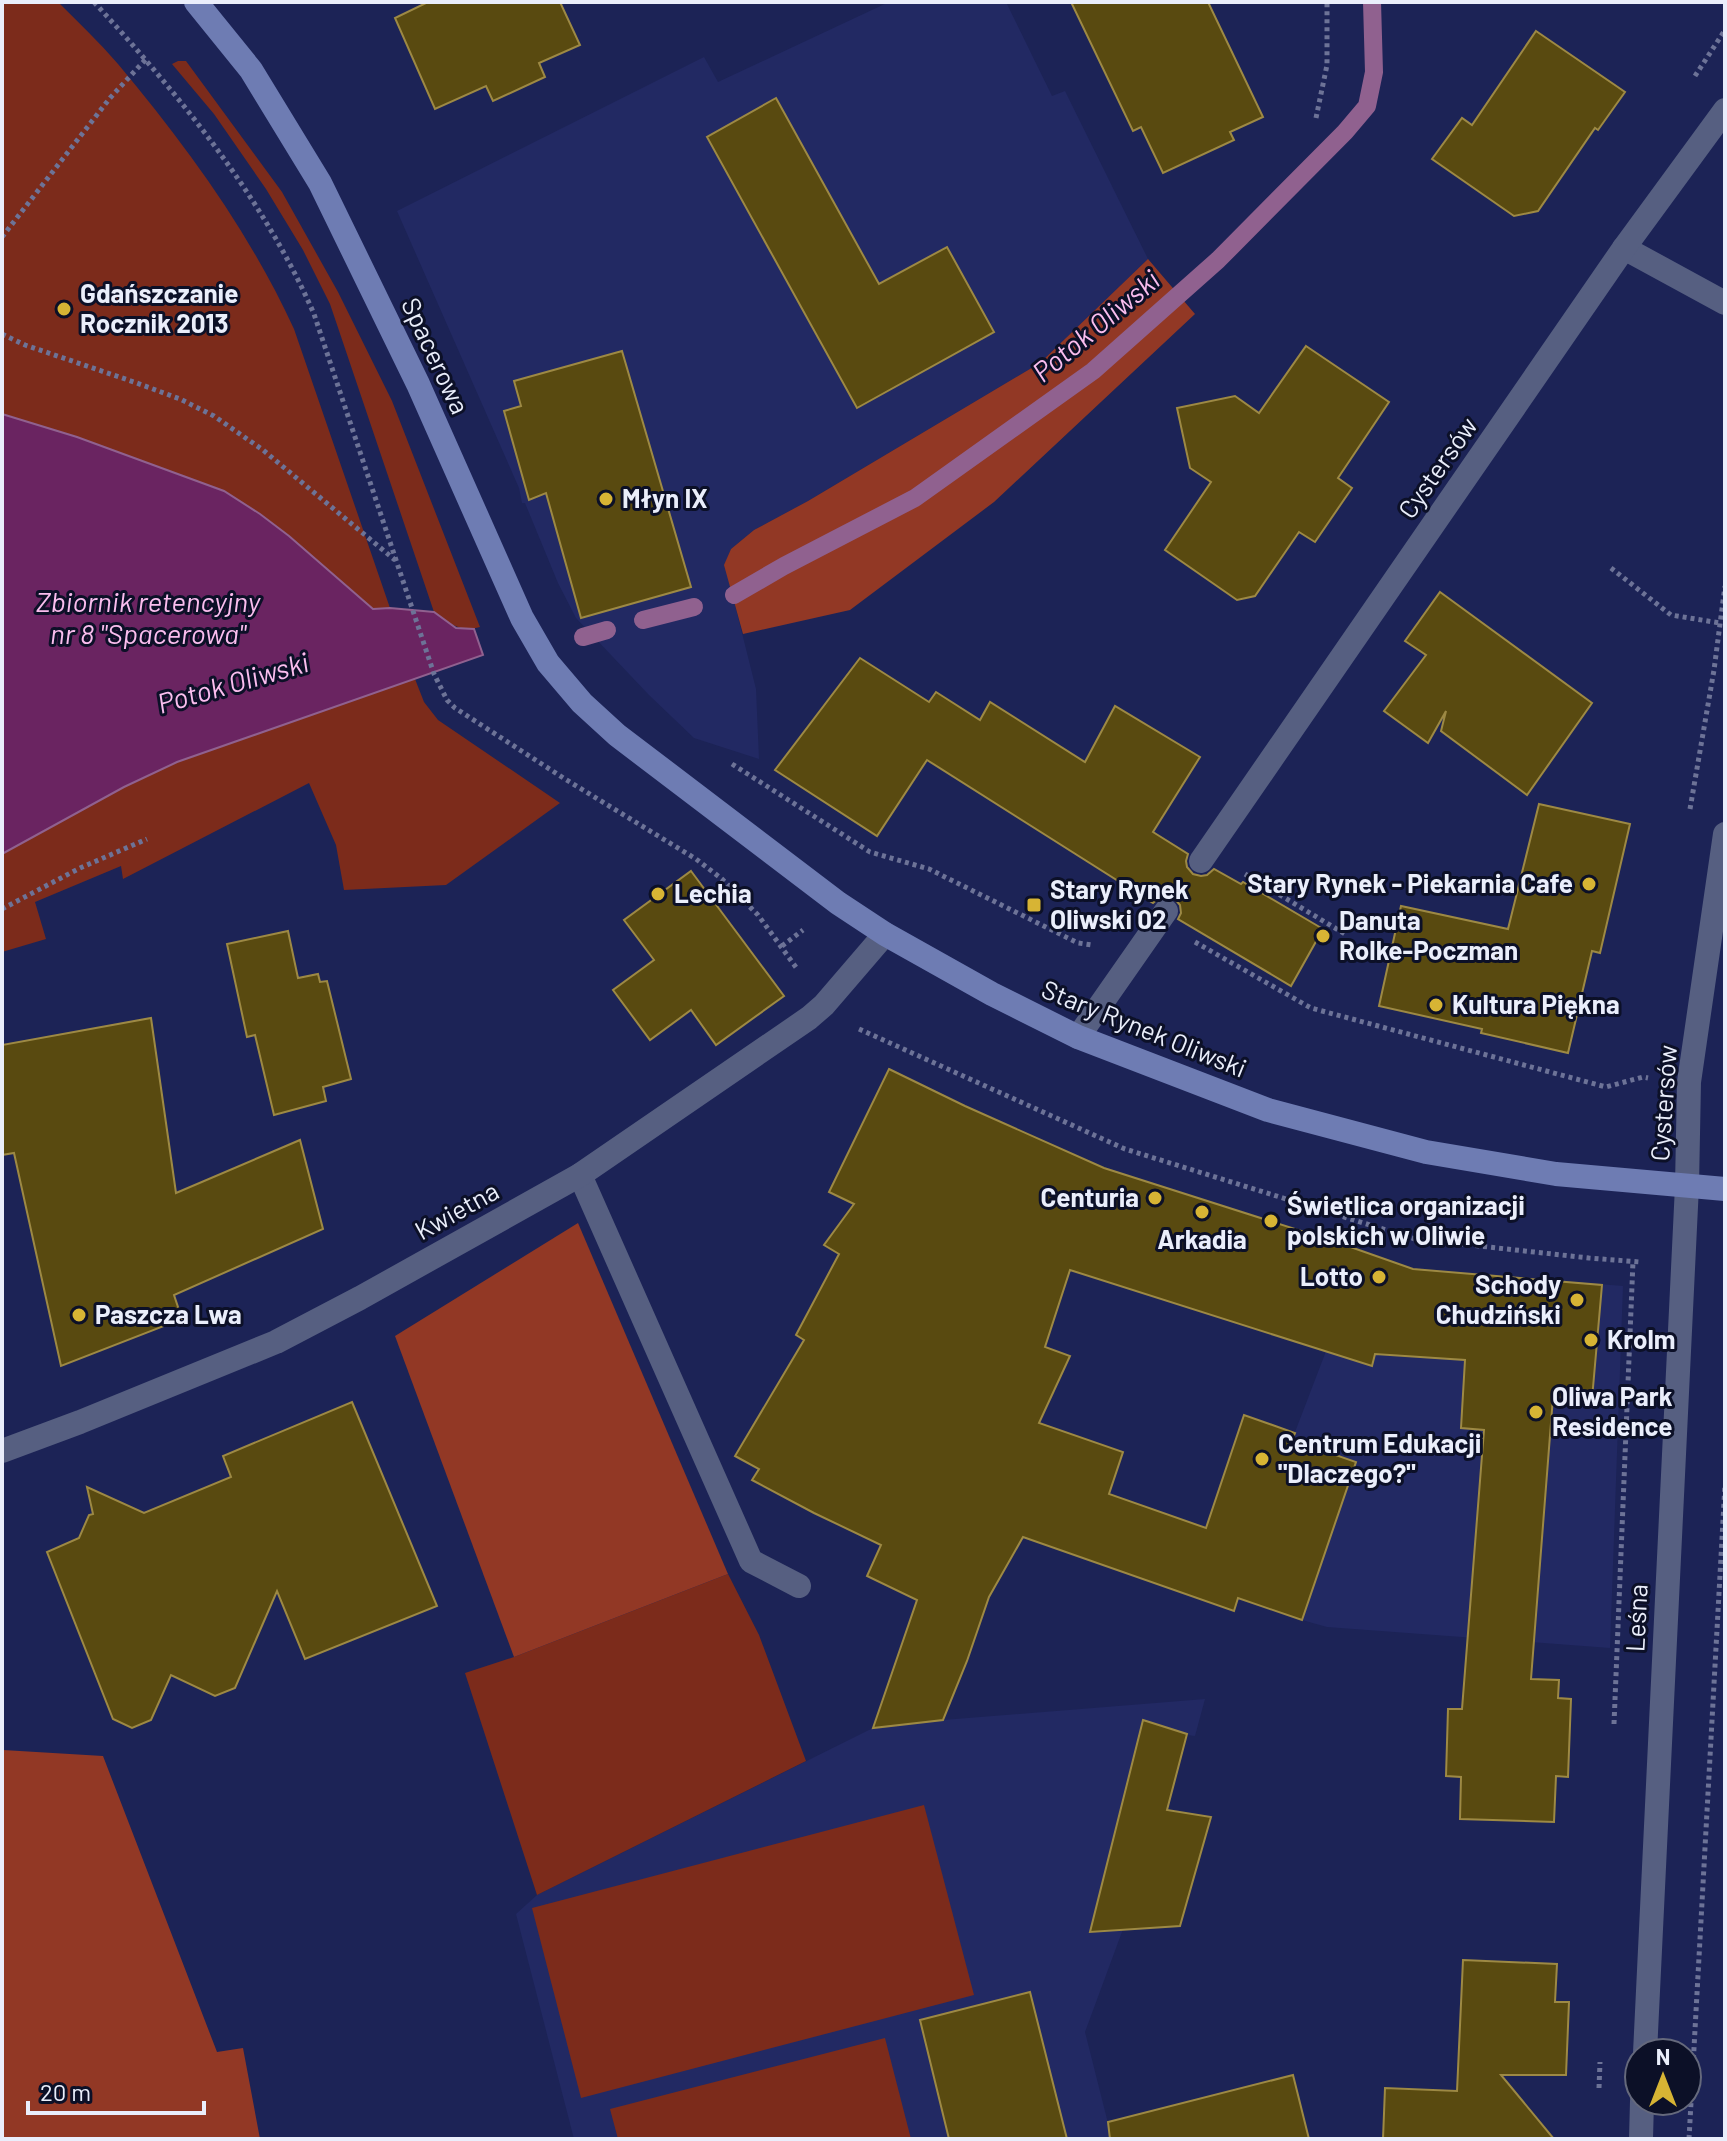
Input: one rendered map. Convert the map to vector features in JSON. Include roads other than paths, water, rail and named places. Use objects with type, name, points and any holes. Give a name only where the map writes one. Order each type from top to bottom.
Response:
[{"type":"main road","name":"Spacerowa","points":[[196,2],[251,70],[320,183],[418,384],[522,618],[548,663],[582,703],[617,735]]},
{"type":"main road","name":"Stary Rynek Oliwski","points":[[617,735],[838,903],[885,934],[992,994],[1078,1037],[1268,1110],[1426,1152],[1569,1176],[1725,1189]]},
{"type":"street","name":"Cystersów","points":[[1201,861],[1624,248],[1725,110]]},
{"type":"street","points":[[1624,248],[1725,303]]},
{"type":"street","name":"Cystersów","points":[[1687,1186],[1689,1082],[1725,834]]},
{"type":"street","points":[[1078,1037],[1162,916]]},
{"type":"street","name":"Kwietna","points":[[2,1451],[276,1342],[580,1175],[809,1018],[824,1005],[885,934]]},
{"type":"street","points":[[580,1175],[751,1561],[799,1586]]},
{"type":"street","name":"Leśna","points":[[1646,2037],[1687,1186]]},
{"type":"street","points":[[1641,2139],[1642,2117]]},
{"type":"water","name":"Zbiornik retencyjny nr 8 \"Spacerowa\"","points":[[2,414],[77,437],[224,491],[289,536],[373,609],[434,612],[456,628],[474,629],[483,655],[177,762],[124,787],[2,854]]},
{"type":"waterway","name":"Potok Oliwski","points":[[734,595],[915,498],[1093,371],[1218,260],[1367,106],[1374,72],[1372,2]]},
{"type":"waterway","name":"Potok Oliwski","points":[[643,620],[694,607]]},
{"type":"waterway","name":"Potok Oliwski","points":[[583,637],[607,630]]},
{"type":"place","name":"Gdańszczanie Rocznik 2013","points":[[64,309]]},
{"type":"place","name":"Młyn IX","points":[[606,499]]},
{"type":"place","name":"Stary Rynek - Piekarnia Cafe","points":[[1589,884]]},
{"type":"place","name":"Lechia","points":[[658,894]]},
{"type":"place","name":"Stary Rynek Oliwski 02","points":[[1034,905]]},
{"type":"place","name":"Danuta Rolke-Poczman","points":[[1323,936]]},
{"type":"place","name":"Kultura Piękna","points":[[1436,1005]]},
{"type":"place","name":"Centuria","points":[[1155,1198]]},
{"type":"place","name":"Arkadia","points":[[1202,1212]]},
{"type":"place","name":"Świetlica organizacji polskich w Oliwie","points":[[1271,1221]]},
{"type":"place","name":"Lotto","points":[[1379,1277]]},
{"type":"place","name":"Schody Chudziński","points":[[1577,1300]]},
{"type":"place","name":"Paszcza Lwa","points":[[79,1315]]},
{"type":"place","name":"Krolm","points":[[1591,1340]]},
{"type":"place","name":"Oliwa Park Residence","points":[[1536,1412]]},
{"type":"place","name":"Centrum Edukacji \"Dlaczego?\"","points":[[1262,1459]]}]
